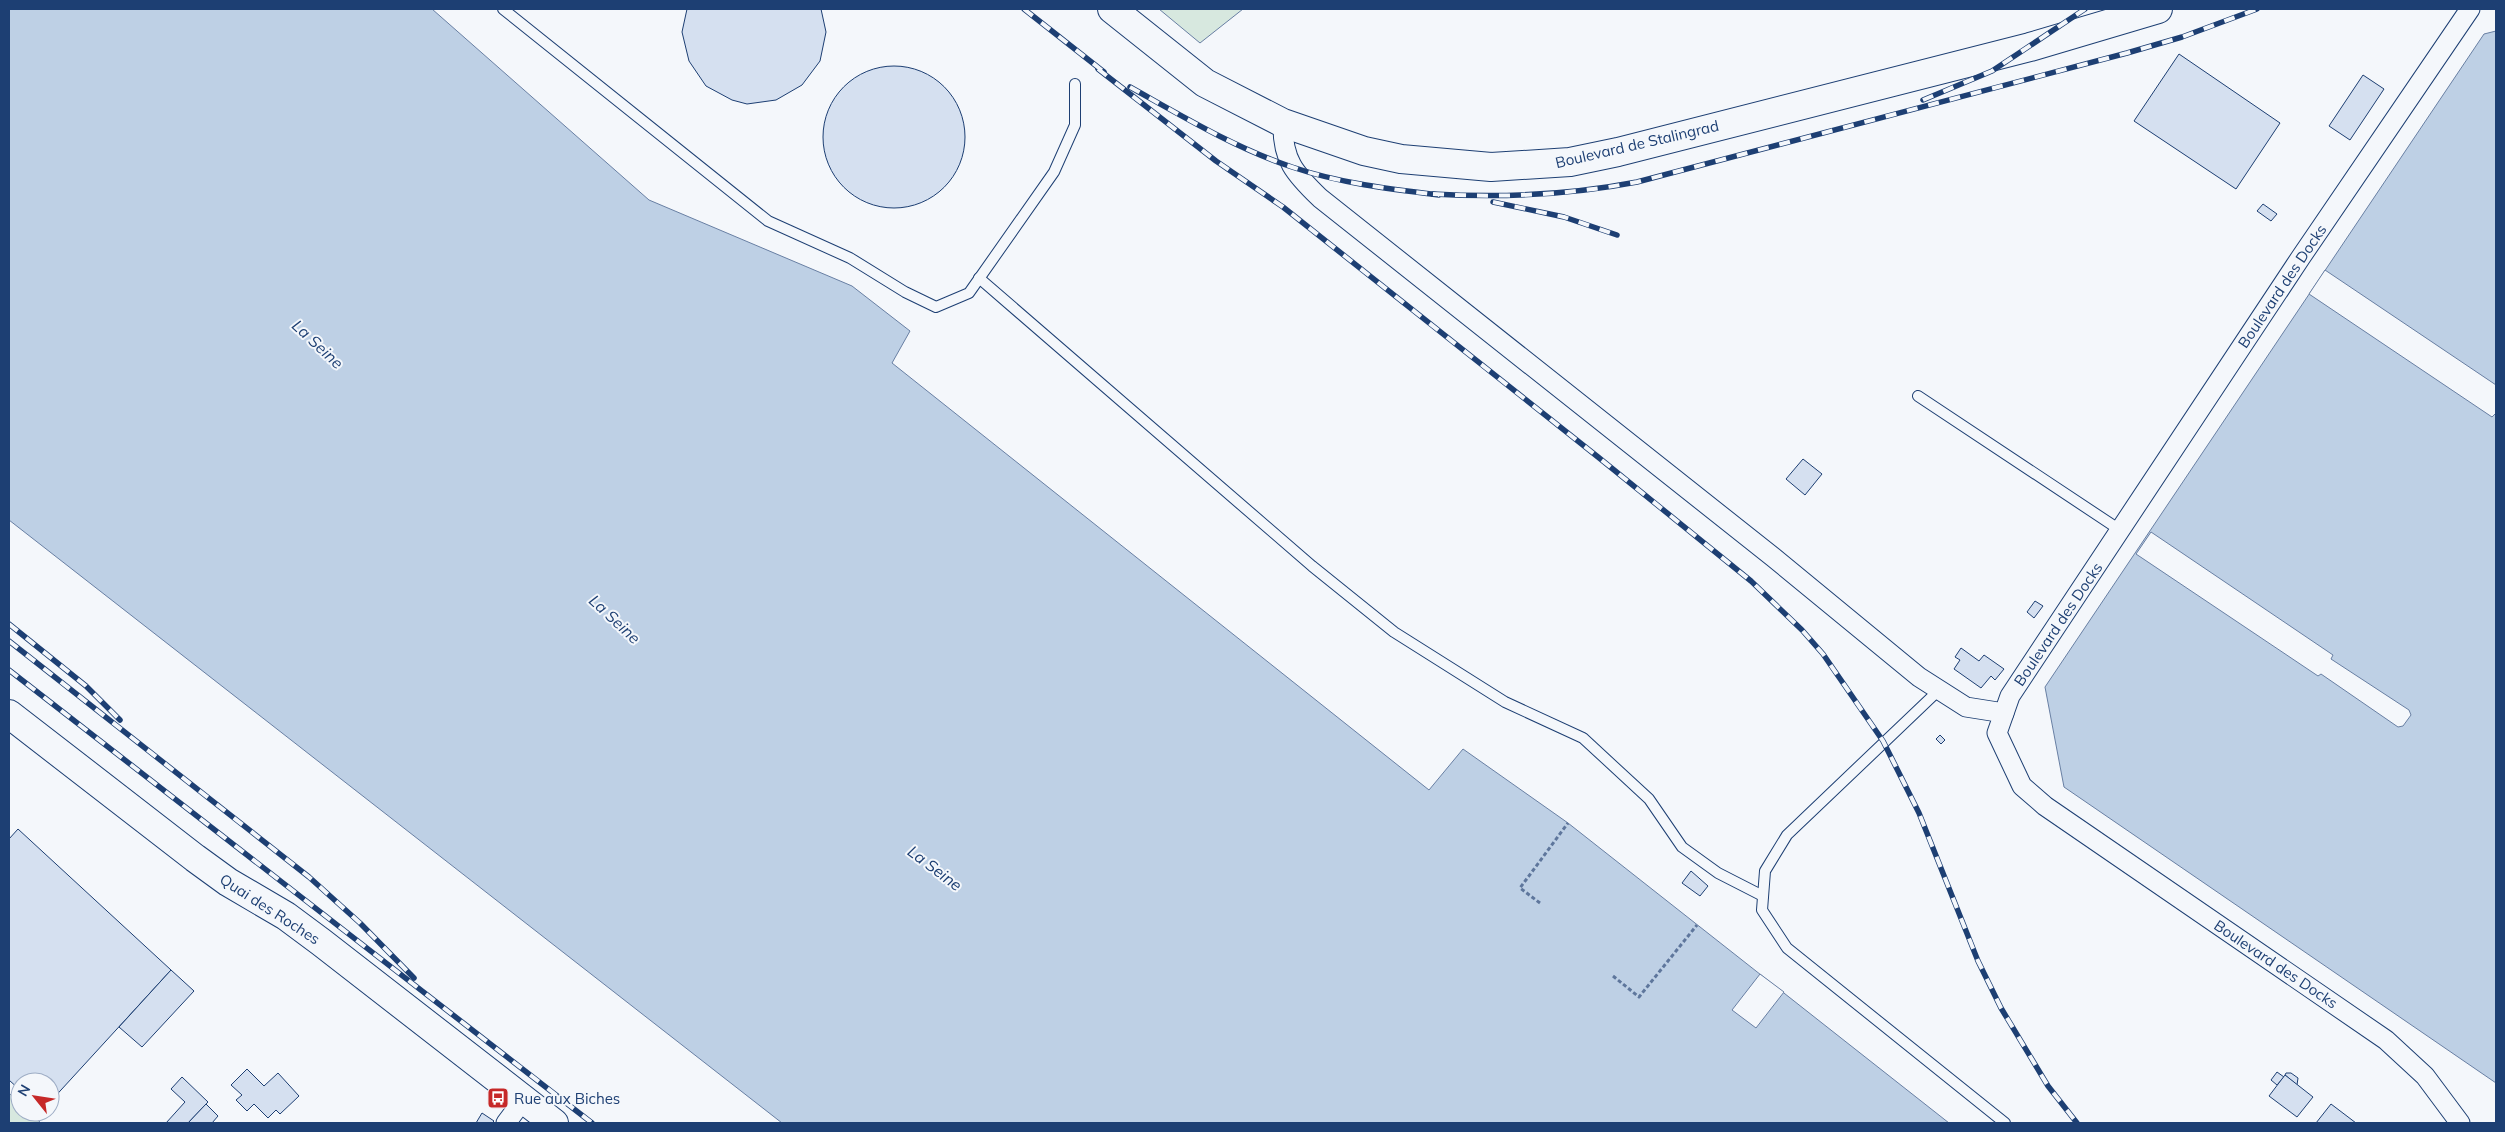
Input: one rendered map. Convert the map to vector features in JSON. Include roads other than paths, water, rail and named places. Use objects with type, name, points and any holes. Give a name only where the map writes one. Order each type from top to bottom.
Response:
[{"type":"street","name":"Boulevard de Stalingrad","points":[[1112,9],[1205,83],[1283,123],[1329,141],[1401,159],[1491,168],[1570,162],[1618,152],[2030,47],[2158,9]]},
{"type":"street","name":"Boulevard des Docks","points":[[2460,1123],[2425,1076],[2386,1040],[2045,806],[2022,786],[1997,733],[2010,696],[2301,257],[2470,9]]},
{"type":"street","points":[[1283,123],[1285,153],[1291,167],[1298,177],[1320,198],[1773,557],[1919,677],[1966,707],[2004,713]]},
{"type":"street","name":"Quai des Roches","points":[[9,714],[195,858],[228,882],[286,916],[321,942],[526,1110],[554,1123]]},
{"type":"street","points":[[506,1123],[526,1110]]},
{"type":"lane","points":[[503,9],[768,221],[850,258],[905,292],[936,307],[968,293],[1054,172],[1075,125],[1075,84]]},
{"type":"lane","points":[[980,278],[1312,566],[1394,632],[1505,702],[1583,738],[1649,799],[1682,847],[1718,873],[1763,896]]},
{"type":"lane","points":[[1918,396],[2120,530]]},
{"type":"lane","points":[[1939,690],[1787,835],[1765,871],[1762,910],[1787,948],[2005,1123]]},
{"type":"water","name":"La Seine","points":[[9,9],[432,9],[649,200],[852,286],[910,331],[892,363],[1429,790],[1463,749],[1568,823],[1949,1123],[782,1123],[9,520]]},
{"type":"water","points":[[2496,31],[2496,1083],[2064,787],[2045,687],[2484,34]]},
{"type":"railway","points":[[1024,9],[1104,72]]},
{"type":"railway","points":[[1923,100],[1992,71],[2085,9]]},
{"type":"railway","points":[[1433,194],[1484,196],[1561,193],[1637,182],[2127,53],[2182,37],[2257,9]]},
{"type":"railway","points":[[1098,69],[1216,161],[1283,207],[1598,457],[1751,581],[1802,630],[1823,654],[1883,741],[1919,813],[1978,961],[2001,1008],[2048,1086],[2077,1123]]},
{"type":"railway","points":[[1130,87],[1229,141],[1292,167],[1346,181],[1439,195]]},
{"type":"railway","points":[[1493,202],[1564,217],[1617,235]]},
{"type":"railway","points":[[9,624],[86,686],[120,720]]},
{"type":"railway","points":[[9,641],[309,877],[360,923],[414,978]]},
{"type":"railway","points":[[9,670],[592,1123]]},
{"type":"place","name":"Rue aux Biches","points":[[498,1098]]}]
